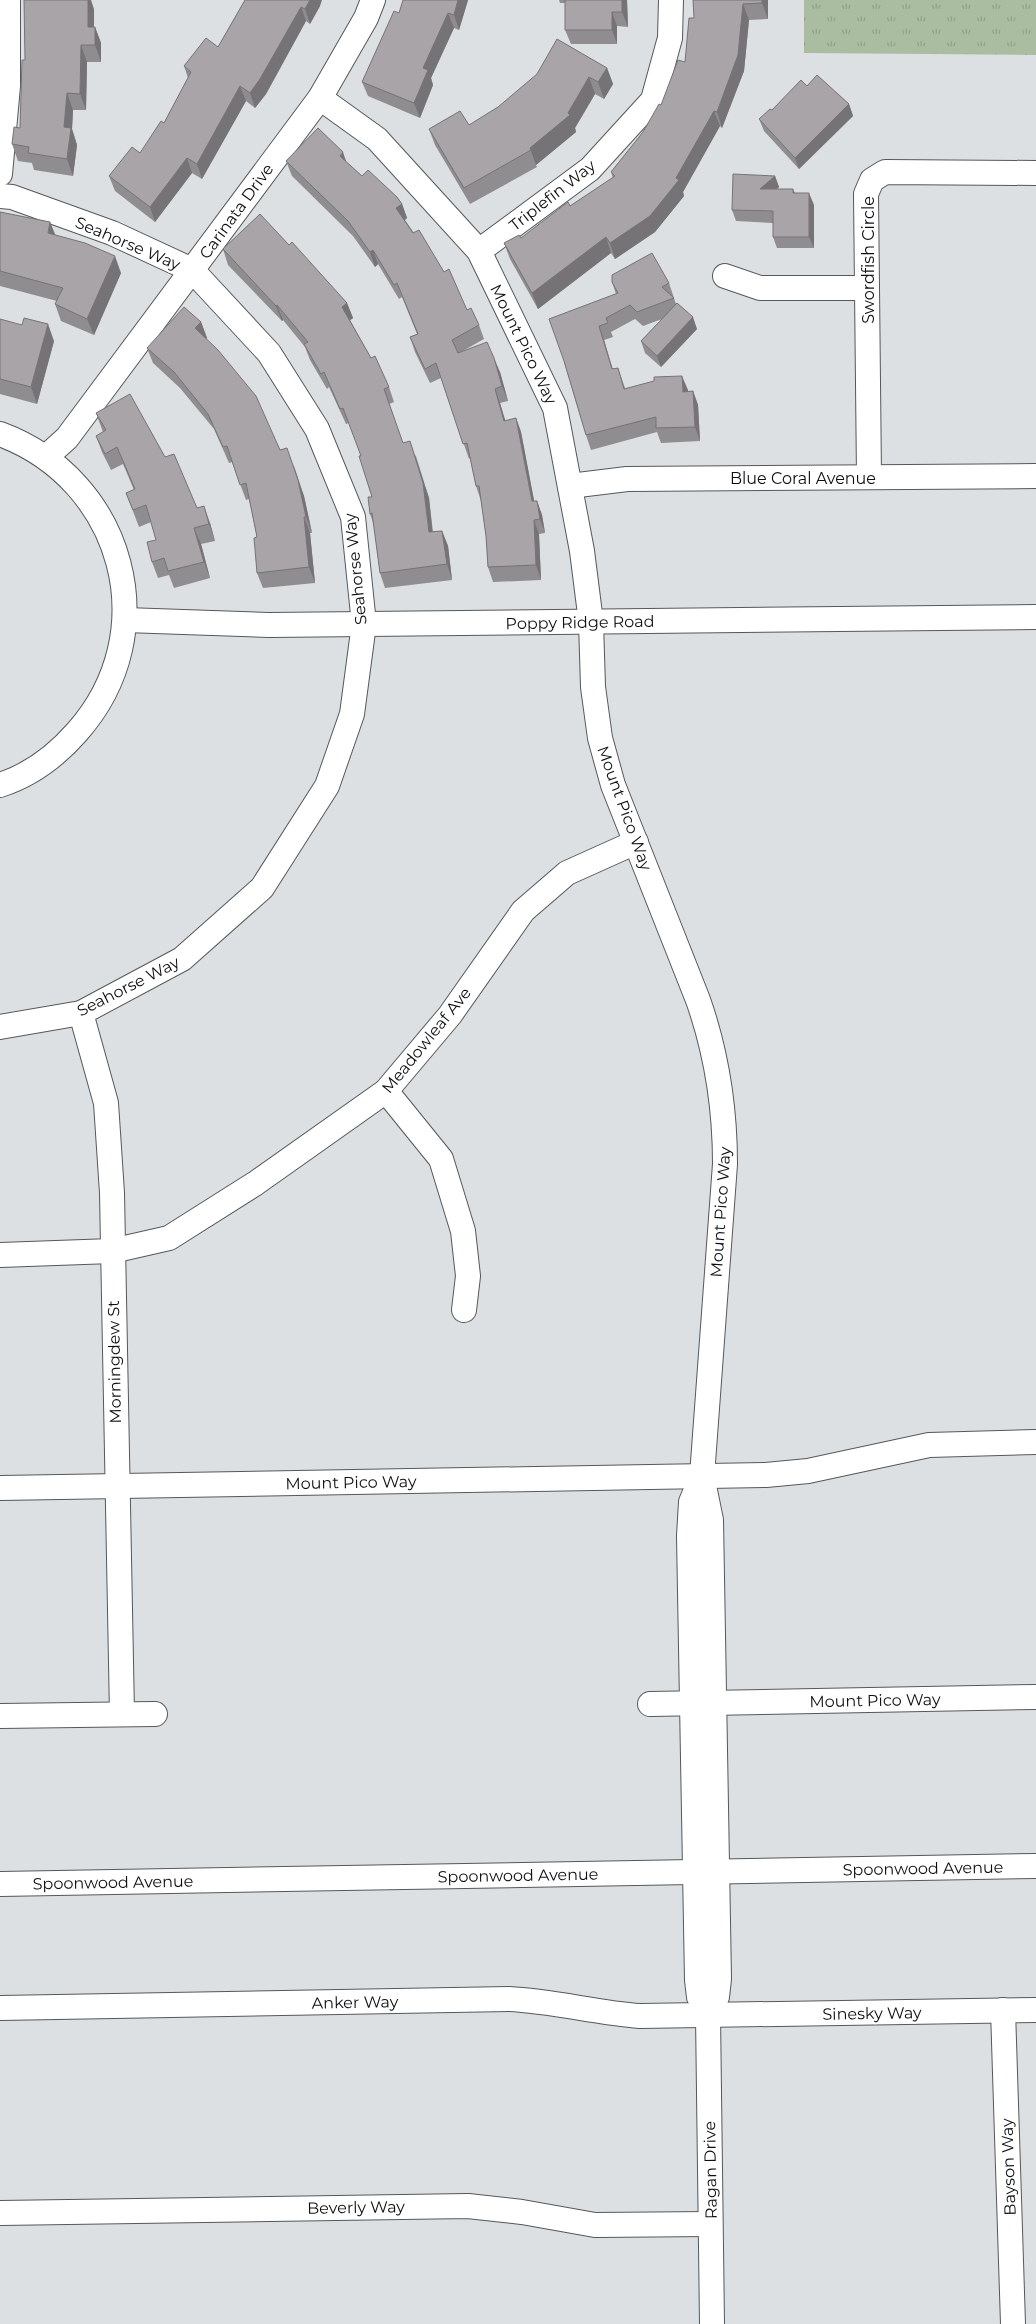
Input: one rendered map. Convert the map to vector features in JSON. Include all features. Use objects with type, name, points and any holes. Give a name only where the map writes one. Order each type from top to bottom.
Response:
[{"type":"street","points":[[0,174],[8,86],[8,0]]},
{"type":"street","name":"Carinata Drive","points":[[46,457],[68,438],[320,98],[366,18],[372,0]]},
{"type":"street","name":"Triplefin Way","points":[[479,251],[590,169],[653,100],[670,38],[671,0]]},
{"type":"street","name":"Mount Pico Way","points":[[320,98],[377,140],[479,251],[556,408],[582,551],[591,622],[593,687],[600,738],[613,785],[706,1024],[718,1073],[722,1103],[724,1164],[702,1476],[711,1520],[703,1703],[706,1872]]},
{"type":"street","name":"Swordfish Circle","points":[[869,477],[866,194],[872,180],[885,172],[1036,173]]},
{"type":"street","name":"Seahorse Way","points":[[0,196],[12,197],[112,233],[192,270],[268,353],[317,429],[353,517],[364,624],[352,714],[327,786],[262,888],[182,959],[81,1013],[0,1027]]},
{"type":"street","points":[[724,276],[760,288],[867,288]]},
{"type":"street","points":[[0,434],[46,457],[59,467],[94,506],[110,536],[124,586],[125,620],[116,669],[93,714],[60,752],[18,779],[0,785]]},
{"type":"street","name":"Blue Coral Avenue","points":[[570,486],[627,479],[1036,476]]},
{"type":"street","name":"Poppy Ridge Road","points":[[125,620],[269,625],[1036,618]]},
{"type":"street","name":"Meadowleaf Ave","points":[[0,1255],[112,1251],[169,1238],[256,1183],[386,1091],[450,1015],[523,911],[567,873],[636,842]]},
{"type":"street","name":"Morningdew St","points":[[81,1013],[106,1103],[112,1193],[122,1714]]},
{"type":"street","points":[[386,1091],[441,1159],[463,1231],[468,1276],[464,1310]]},
{"type":"street","name":"Mount Pico Way","points":[[0,1488],[766,1475],[808,1471],[929,1446],[1036,1442]]},
{"type":"street","name":"Mount Pico Way","points":[[650,1704],[1036,1697]]},
{"type":"street","points":[[0,1716],[155,1714]]},
{"type":"street","name":"Spoonwood Avenue","points":[[0,1884],[1036,1866]]},
{"type":"street","name":"Ragan Drive","points":[[706,1872],[697,1988],[708,2015],[712,2324]]},
{"type":"street","name":"Anker Way","points":[[0,2008],[509,1999],[551,2002],[617,2015],[708,2015]]},
{"type":"street","name":"Bayson Way","points":[[1003,2010],[1013,2324]]},
{"type":"street","name":"Sinesky Way","points":[[708,2015],[1036,2010]]},
{"type":"street","name":"Beverly Way","points":[[0,2213],[468,2206],[522,2212],[595,2225],[710,2224]]},
{"type":"green space","points":[[804,0],[1036,0],[1036,55],[804,53]]},
{"type":"building","points":[[24,0],[88,0],[88,27],[95,27],[95,45],[81,45],[80,94],[67,93],[64,127],[71,128],[67,159],[28,153],[29,147],[12,144],[14,127],[20,128],[22,60],[25,60]]},
{"type":"building","points":[[245,0],[310,0],[305,9],[301,7],[250,93],[240,86],[197,164],[187,158],[150,207],[109,176],[132,147],[140,153],[161,121],[164,123],[191,72],[184,66],[206,38],[218,47]]},
{"type":"building","points":[[403,0],[458,0],[454,15],[448,13],[423,68],[428,70],[414,103],[362,82],[394,11],[399,13]]},
{"type":"building","points":[[565,0],[622,0],[622,12],[612,12],[612,30],[565,30]]},
{"type":"building","points":[[693,0],[762,0],[762,3],[743,4],[738,55],[717,112],[714,111],[676,178],[679,180],[650,216],[610,243],[606,237],[532,293],[504,243],[519,235],[521,238],[568,202],[570,206],[615,176],[611,172],[643,132],[659,104],[661,105],[678,60],[685,62],[689,18],[694,18]]},
{"type":"building","points":[[557,39],[607,68],[598,82],[589,77],[568,113],[570,115],[530,148],[531,150],[464,188],[429,129],[460,111],[469,125],[498,107],[537,74]]},
{"type":"building","points":[[817,75],[849,104],[795,158],[759,119],[770,109],[772,110],[801,80],[807,86]]},
{"type":"building","points":[[318,128],[343,152],[340,156],[362,176],[368,170],[397,197],[402,204],[396,208],[413,233],[419,230],[444,272],[449,269],[467,310],[471,308],[479,325],[452,340],[458,353],[487,342],[494,358],[502,386],[495,389],[504,421],[516,418],[532,501],[537,501],[540,519],[534,520],[536,565],[488,567],[479,486],[476,486],[467,443],[463,444],[436,363],[425,369],[410,337],[418,334],[397,283],[394,285],[373,250],[370,252],[348,221],[286,161]]},
{"type":"building","points":[[733,174],[775,176],[760,189],[793,189],[793,193],[809,193],[809,237],[773,237],[773,211],[732,210]]},
{"type":"building","points":[[0,212],[50,222],[48,233],[85,243],[115,256],[87,319],[55,304],[63,288],[0,271]]},
{"type":"building","points":[[260,214],[289,245],[292,242],[347,303],[342,307],[371,358],[375,356],[389,387],[384,389],[403,443],[410,441],[423,483],[429,532],[442,531],[447,564],[380,573],[368,497],[372,497],[359,456],[361,456],[343,408],[340,409],[324,372],[321,374],[304,344],[308,342],[277,305],[223,249]]},
{"type":"building","points":[[652,253],[669,283],[662,287],[674,298],[637,312],[630,305],[606,318],[608,323],[599,326],[612,369],[618,368],[624,389],[654,381],[654,377],[682,376],[683,392],[693,391],[695,427],[656,428],[656,417],[586,435],[564,361],[549,319],[618,293],[612,282],[612,275]]},
{"type":"building","points":[[677,303],[693,317],[657,356],[641,341]]},
{"type":"building","points":[[184,307],[201,322],[195,328],[218,350],[256,396],[280,450],[287,448],[298,480],[306,517],[304,517],[309,567],[257,573],[254,538],[257,537],[246,483],[240,485],[227,446],[223,447],[208,414],[174,372],[147,348]]},
{"type":"building","points":[[24,318],[48,324],[31,387],[0,379],[0,319],[22,325]]},
{"type":"building","points":[[130,394],[165,457],[174,454],[197,508],[204,506],[209,524],[194,528],[204,562],[168,571],[164,558],[152,562],[147,542],[156,540],[146,505],[133,510],[126,493],[135,489],[117,447],[105,454],[96,436],[106,430],[96,413]]}]
